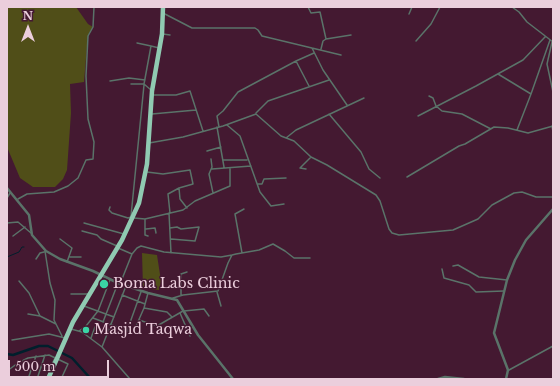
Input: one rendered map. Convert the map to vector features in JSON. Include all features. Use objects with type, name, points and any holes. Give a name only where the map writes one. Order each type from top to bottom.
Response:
[{"type":"highway","points":[[47,379],[63,345],[64,337],[126,234],[141,196],[146,172],[152,93],[162,34],[163,10]]},
{"type":"street","points":[[18,199],[27,194],[54,192],[68,186],[79,176],[86,160],[93,159],[94,142],[88,119],[86,73],[88,36],[93,27],[94,7]]},
{"type":"street","points":[[308,7],[311,13],[320,12],[326,39]]},
{"type":"street","points":[[409,14],[412,7]]},
{"type":"street","points":[[416,41],[431,24],[440,7]]},
{"type":"street","points":[[512,7],[552,42]]},
{"type":"street","points":[[163,10],[192,28],[255,28],[262,36],[322,49],[341,55]]},
{"type":"street","points":[[162,34],[170,35]]},
{"type":"street","points":[[322,49],[323,41],[326,39],[351,35]]},
{"type":"street","points":[[418,116],[498,74],[528,56],[545,37]]},
{"type":"street","points":[[552,42],[547,64],[553,92]]},
{"type":"street","points":[[517,130],[552,42]]},
{"type":"street","points":[[137,44],[160,48]]},
{"type":"street","points":[[132,218],[144,85],[152,46]]},
{"type":"street","points":[[311,47],[329,80],[347,105]]},
{"type":"street","points":[[224,167],[217,116],[223,111],[238,92],[314,53]]},
{"type":"street","points":[[296,61],[309,86]]},
{"type":"street","points":[[498,74],[532,94]]},
{"type":"street","points":[[110,81],[128,78],[145,80]]},
{"type":"street","points":[[149,143],[226,125],[255,114],[267,102],[329,80]]},
{"type":"street","points":[[131,84],[149,87],[152,93],[176,95],[189,90],[203,131]]},
{"type":"street","points":[[429,96],[433,98],[436,106],[448,113],[463,114],[492,129]]},
{"type":"street","points":[[286,138],[293,131],[364,98]]},
{"type":"street","points":[[150,114],[196,110]]},
{"type":"street","points":[[255,114],[286,138],[294,141],[311,157],[330,166],[376,195],[380,201],[389,229],[392,233],[399,235],[453,230],[478,219],[492,205],[514,193],[522,192],[536,197],[553,197]]},
{"type":"street","points":[[329,114],[361,152],[369,169],[380,178]]},
{"type":"street","points":[[226,125],[239,135],[260,192],[270,206],[284,204]]},
{"type":"street","points":[[407,177],[459,146],[465,145],[492,129],[499,127],[530,133],[553,126],[553,132]]},
{"type":"street","points":[[207,151],[221,146]]},
{"type":"street","points":[[306,170],[300,168],[311,157]]},
{"type":"street","points":[[211,159],[212,169],[209,174],[213,192]]},
{"type":"street","points":[[223,160],[248,160]]},
{"type":"street","points":[[212,169],[251,166]]},
{"type":"street","points":[[110,206],[109,210],[112,213],[127,218],[145,219],[187,208],[196,201],[213,192],[230,186],[230,168]]},
{"type":"street","points":[[146,172],[163,174],[190,170],[193,184],[179,188],[167,195],[171,253]]},
{"type":"street","points":[[258,184],[262,184],[264,179],[286,178]]},
{"type":"street","points":[[7,188],[18,199],[30,217],[31,233]]},
{"type":"street","points":[[179,188],[180,199],[187,208]]},
{"type":"street","points":[[7,198],[11,192]]},
{"type":"street","points":[[242,252],[235,214],[244,208]]},
{"type":"street","points":[[506,379],[508,370],[494,333],[507,280],[515,260],[526,240],[553,209]]},
{"type":"street","points":[[145,219],[145,235],[148,236]]},
{"type":"street","points":[[7,223],[18,222],[31,233],[45,251],[50,282],[55,300],[54,313],[56,324],[64,337]]},
{"type":"street","points":[[84,223],[126,234]]},
{"type":"street","points":[[170,228],[199,227],[195,241],[171,239]]},
{"type":"street","points":[[13,236],[25,228]]},
{"type":"street","points":[[146,229],[155,228],[156,233]]},
{"type":"street","points":[[82,231],[97,235],[101,239],[132,254]]},
{"type":"street","points":[[60,239],[72,247],[70,257],[67,262]]},
{"type":"street","points":[[103,322],[132,254],[136,248],[141,246],[161,252],[221,257],[259,250],[273,244],[286,250],[294,258],[310,258]]},
{"type":"street","points":[[36,259],[40,253],[45,251]]},
{"type":"street","points":[[45,251],[119,284],[148,293],[173,298],[178,301],[190,336]]},
{"type":"street","points":[[221,306],[217,292],[233,254]]},
{"type":"street","points":[[70,257],[81,257]]},
{"type":"street","points":[[453,266],[458,264],[479,277],[507,280]]},
{"type":"street","points":[[442,270],[444,278],[469,285],[476,292],[504,291]]},
{"type":"street","points":[[181,295],[181,274],[187,272]]},
{"type":"street","points":[[70,329],[79,330],[85,328],[98,311],[110,280]]},
{"type":"street","points":[[19,281],[29,293],[40,316]]},
{"type":"street","points":[[102,347],[126,286]]},
{"type":"street","points":[[127,332],[141,291]]},
{"type":"street","points":[[173,298],[181,295],[217,292]]},
{"type":"street","points":[[93,318],[127,332],[134,333],[146,304],[148,293]]},
{"type":"street","points":[[71,294],[90,294]]},
{"type":"street","points":[[122,295],[146,304]]},
{"type":"street","points":[[82,306],[114,317]]},
{"type":"street","points":[[144,308],[167,312],[172,317]]},
{"type":"street","points":[[139,320],[156,326],[182,312],[204,309],[209,316]]},
{"type":"street","points":[[182,312],[233,379]]},
{"type":"street","points":[[28,314],[40,316],[56,324]]},
{"type":"street","points":[[91,338],[95,327]]},
{"type":"street","points":[[79,330],[102,347],[130,379]]},
{"type":"street","points":[[12,340],[49,334],[64,337]]},
{"type":"street","points":[[508,370],[553,346]]},
{"type":"street","points":[[37,379],[45,355]]},
{"type":"street","points":[[7,371],[18,363],[35,356],[45,355],[57,357],[68,364],[61,379]]},
{"type":"street","points":[[28,379],[34,365],[35,356]]},
{"type":"street","points":[[438,379],[445,377],[464,379]]},
{"type":"shaded area","points":[[7,7],[76,7],[88,24],[93,27],[89,33],[84,82],[70,84],[71,113],[67,170],[63,179],[55,187],[33,187],[20,178],[7,147]]},
{"type":"shaded area","points":[[142,253],[157,255],[161,281],[159,290],[143,288]]},
{"type":"waterway","points":[[7,257],[19,252],[22,247],[24,247]]},
{"type":"waterway","points":[[7,354],[13,355],[39,346],[48,346],[72,358],[91,379]]},
{"type":"place","name":"Boma Labs Clinic","points":[[104,284]]},
{"type":"place","name":"Masjid Taqwa","points":[[86,330]]}]
